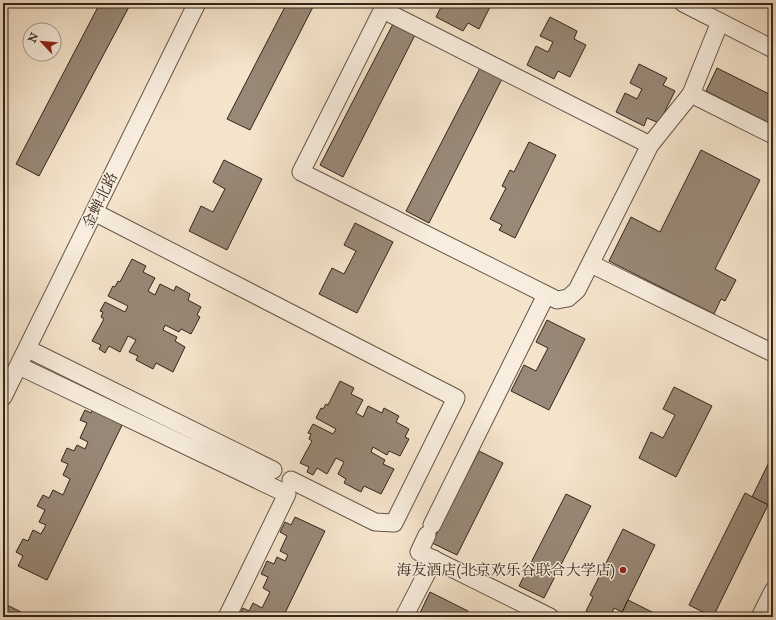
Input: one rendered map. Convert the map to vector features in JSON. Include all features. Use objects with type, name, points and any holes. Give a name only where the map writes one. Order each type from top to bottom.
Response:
[{"type":"street","name":"金蝉北路","points":[[3,397],[198,3]]},
{"type":"street","points":[[683,3],[773,49]]},
{"type":"street","points":[[650,145],[384,6],[301,172],[546,295],[557,300],[568,298],[577,290],[591,264],[650,145],[691,94],[720,22]]},
{"type":"street","points":[[691,94],[773,135]]},
{"type":"street","points":[[94,212],[456,398],[394,523],[374,522],[291,480]]},
{"type":"street","points":[[591,264],[773,353]]},
{"type":"street","points":[[546,295],[419,552],[531,613],[550,617]]},
{"type":"street","points":[[28,349],[272,470]]},
{"type":"street","points":[[19,366],[287,494],[228,617]]},
{"type":"street","points":[[404,617],[434,559]]},
{"type":"street","points":[[760,617],[773,591]]},
{"type":"building","points":[[100,3],[131,3],[39,176],[16,164]]},
{"type":"building","points":[[287,3],[315,3],[250,130],[227,119]]},
{"type":"building","points":[[443,3],[492,3],[479,29],[468,23],[463,31],[436,17]]},
{"type":"building","points":[[550,17],[577,31],[574,39],[586,45],[570,77],[558,71],[554,79],[527,65],[536,46],[548,52],[553,42],[540,36]]},
{"type":"building","points":[[395,20],[417,31],[343,177],[320,165]]},
{"type":"building","points":[[639,64],[667,78],[663,85],[675,91],[659,123],[647,118],[644,126],[616,112],[625,93],[637,99],[642,89],[630,83]]},
{"type":"building","points":[[481,66],[503,77],[429,223],[406,211]]},
{"type":"building","points":[[717,68],[773,96],[773,125],[706,91]]},
{"type":"building","points":[[529,142],[556,155],[515,238],[499,230],[502,225],[490,219],[506,188],[502,186],[510,170],[514,172]]},
{"type":"building","points":[[701,150],[760,180],[715,269],[736,280],[725,301],[721,299],[714,314],[609,261],[631,217],[660,232]]},
{"type":"building","points":[[224,160],[262,179],[227,250],[189,231],[201,206],[213,212],[225,189],[213,182]]},
{"type":"building","points":[[355,223],[393,242],[357,313],[319,294],[332,268],[344,274],[356,251],[344,245]]},
{"type":"building","points":[[132,259],[146,266],[143,272],[155,278],[148,291],[155,295],[160,284],[174,291],[176,286],[190,294],[188,300],[201,307],[197,315],[200,317],[191,334],[181,329],[179,332],[165,325],[163,330],[177,337],[175,341],[185,347],[173,372],[156,363],[153,369],[136,360],[138,356],[129,352],[136,340],[128,336],[120,352],[109,346],[105,353],[99,349],[101,345],[92,341],[104,319],[101,317],[103,312],[100,311],[105,302],[125,312],[128,306],[108,296],[113,286],[115,287],[118,281],[120,282]]},
{"type":"building","points":[[547,320],[585,339],[549,410],[511,391],[524,365],[536,371],[548,348],[536,342]]},
{"type":"building","points":[[340,381],[354,388],[351,394],[363,400],[356,413],[363,417],[368,406],[382,413],[384,408],[399,416],[396,422],[409,429],[405,437],[409,439],[400,456],[389,451],[387,455],[373,447],[371,452],[385,460],[383,464],[394,469],[381,494],[364,486],[361,492],[344,483],[346,479],[338,474],[344,462],[336,458],[327,474],[317,468],[313,475],[307,472],[309,467],[300,463],[312,441],[309,439],[311,434],[308,433],[313,424],[333,434],[336,429],[316,418],[321,408],[323,409],[326,404],[328,405]]},
{"type":"building","points":[[674,387],[712,406],[676,477],[639,458],[651,432],[663,438],[675,415],[663,409]]},
{"type":"building","points":[[95,405],[125,419],[47,580],[18,566],[23,556],[16,552],[23,539],[28,541],[33,530],[41,534],[46,525],[39,522],[45,510],[37,506],[43,495],[49,498],[53,490],[63,495],[70,479],[63,475],[68,464],[61,461],[67,448],[74,451],[77,445],[85,449],[88,442],[80,438],[87,423],[80,420],[85,410],[91,413]]},
{"type":"building","points":[[479,451],[503,463],[457,555],[432,543]]},
{"type":"building","points":[[773,454],[773,507],[752,497]]},
{"type":"building","points":[[745,493],[768,505],[713,617],[689,605]]},
{"type":"building","points":[[566,494],[591,506],[544,598],[519,586]]},
{"type":"building","points":[[295,517],[325,531],[283,617],[238,617],[243,608],[249,611],[253,603],[262,608],[270,592],[263,588],[268,577],[261,574],[267,561],[274,564],[277,557],[285,561],[288,555],[280,551],[287,536],[280,532],[285,522],[291,525]]},
{"type":"building","name":"海友酒店(北京欢乐谷联合大学店)","points":[[623,529],[655,545],[622,612],[614,608],[610,617],[598,617],[586,611],[593,597],[590,595]]},
{"type":"building","points":[[430,592],[468,611],[465,617],[423,617],[419,615]]},
{"type":"building","name":"海友酒店(北京欢乐谷联合大学店)","points":[[628,600],[662,617],[620,617]]},
{"type":"building","points":[[3,603],[29,616],[29,617],[3,617]]},
{"type":"place","name":"海友酒店(北京欢乐谷联合大学店)","points":[[623,570]]}]
